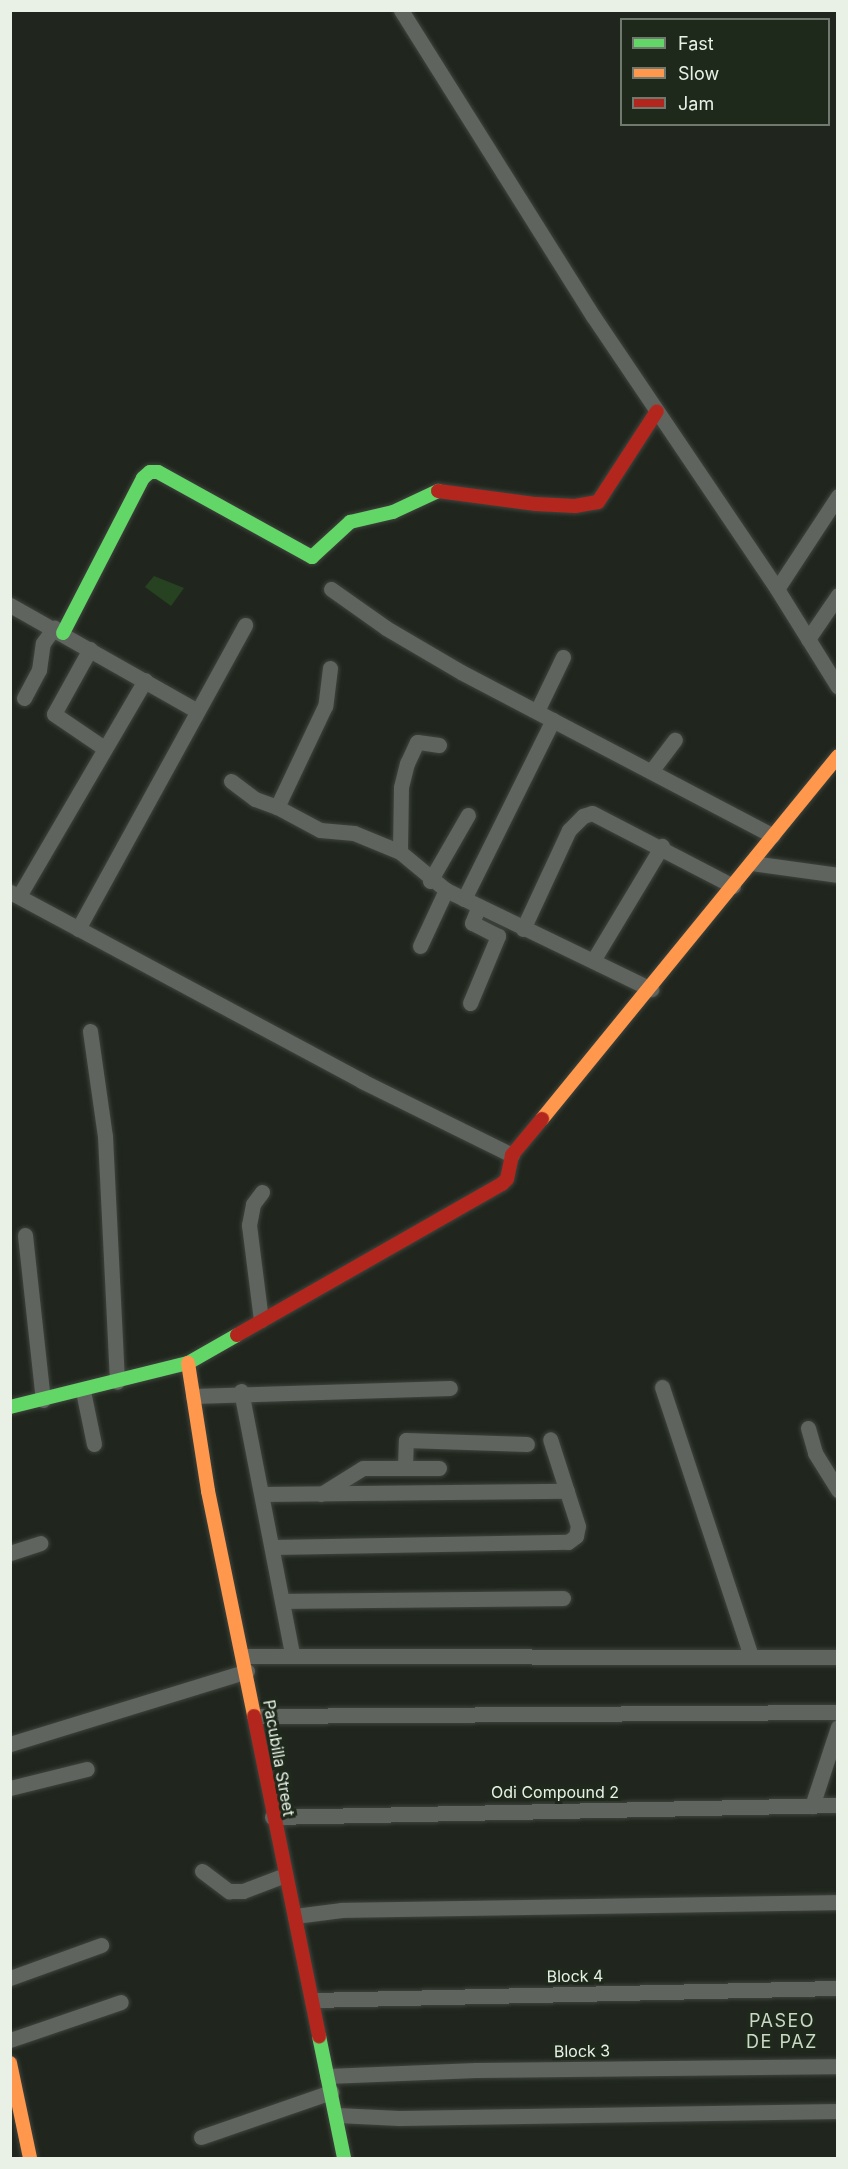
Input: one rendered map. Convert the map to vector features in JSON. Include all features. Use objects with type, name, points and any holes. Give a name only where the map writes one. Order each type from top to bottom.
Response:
[{"type":"street","points":[[401,10],[593,316],[777,589],[837,687]]},
{"type":"street","points":[[24,698],[39,670],[43,644],[58,631],[143,478],[150,472],[158,472],[312,557],[318,555],[337,530],[350,522],[393,512],[442,489],[536,504],[575,507],[598,502],[657,411]]},
{"type":"street","points":[[777,589],[837,496]]},
{"type":"street","points":[[331,589],[386,628],[773,837]]},
{"type":"street","points":[[808,639],[837,596]]},
{"type":"street","points":[[11,606],[197,711]]},
{"type":"street","points":[[78,929],[245,625]]},
{"type":"street","points":[[90,649],[54,714],[104,748]]},
{"type":"street","points":[[537,711],[563,657]]},
{"type":"street","points":[[277,807],[325,706],[330,668]]},
{"type":"street","points":[[145,680],[15,894],[362,1081],[512,1155]]},
{"type":"street","points":[[464,899],[553,720]]},
{"type":"street","points":[[652,770],[675,740]]},
{"type":"street","points":[[400,852],[401,788],[407,763],[417,742],[439,744]]},
{"type":"street","points":[[10,1407],[83,1391],[188,1363],[502,1184],[507,1179],[512,1155],[651,989],[837,756]]},
{"type":"street","points":[[231,781],[255,799],[277,807],[320,830],[354,833],[400,852],[430,881],[446,890],[523,929],[594,959],[651,989]]},
{"type":"street","points":[[523,929],[570,830],[583,816],[598,813],[733,885]]},
{"type":"street","points":[[430,881],[468,815]]},
{"type":"street","points":[[594,959],[662,846]]},
{"type":"street","points":[[752,863],[837,875]]},
{"type":"street","points":[[420,946],[446,890]]},
{"type":"street","points":[[470,1003],[498,936],[472,923],[479,906]]},
{"type":"street","points":[[90,1031],[105,1136],[117,1382]]},
{"type":"street","points":[[261,1320],[249,1225],[253,1204],[262,1192]]},
{"type":"street","points":[[25,1236],[42,1400]]},
{"type":"street","name":"Pacubilla Street","points":[[188,1363],[208,1491],[245,1664],[272,1817],[345,2158]]},
{"type":"street","points":[[193,1396],[241,1391],[450,1388]]},
{"type":"street","points":[[662,1388],[751,1656]]},
{"type":"street","points":[[83,1391],[94,1444]]},
{"type":"street","points":[[241,1391],[292,1654]]},
{"type":"street","points":[[808,1428],[815,1453],[837,1490]]},
{"type":"street","points":[[273,1547],[568,1542],[576,1536],[578,1526],[550,1439]]},
{"type":"street","points":[[405,1466],[406,1440],[527,1444]]},
{"type":"street","points":[[321,1494],[363,1468],[405,1466],[439,1468]]},
{"type":"street","points":[[262,1494],[567,1491]]},
{"type":"street","points":[[10,1553],[40,1543]]},
{"type":"street","points":[[283,1601],[563,1598]]},
{"type":"street","points":[[10,1744],[245,1664],[292,1654],[837,1657]]},
{"type":"street","points":[[255,1716],[837,1712]]},
{"type":"street","points":[[812,1806],[837,1727]]},
{"type":"street","points":[[10,1788],[87,1769]]},
{"type":"street","name":"Odi Compound 2","points":[[272,1817],[837,1805]]},
{"type":"street","points":[[202,1871],[229,1891],[243,1892],[285,1875]]},
{"type":"street","points":[[295,1916],[342,1910],[837,1902]]},
{"type":"street","points":[[10,1978],[101,1945]]},
{"type":"street","name":"Block 4","points":[[312,2000],[837,1988]]},
{"type":"street","points":[[10,2040],[121,2002]]},
{"type":"street","points":[[10,2063],[30,2158]]},
{"type":"street","name":"Block 3","points":[[327,2076],[476,2070],[837,2066]]},
{"type":"street","points":[[201,2137],[331,2092]]},
{"type":"street","points":[[337,2115],[399,2118],[837,2111]]},
{"type":"green space","points":[[154,576],[184,588],[171,606],[145,587]]},
{"type":"traffic: fast","points":[[63,633],[143,478],[150,472],[158,472],[312,557],[350,522],[393,512],[438,491]]},
{"type":"traffic: fast","points":[[10,1407],[188,1363],[237,1335]]},
{"type":"traffic: fast","points":[[319,2036],[344,2158]]},
{"type":"traffic: slow","points":[[542,1119],[838,756]]},
{"type":"traffic: slow","points":[[188,1363],[208,1491],[254,1716]]},
{"type":"traffic: slow","points":[[10,2063],[30,2158]]},
{"type":"traffic: jam","points":[[438,491],[536,504],[575,506],[598,502],[657,411]]},
{"type":"traffic: jam","points":[[237,1335],[502,1184],[507,1179],[512,1155],[542,1119]]},
{"type":"traffic: jam","points":[[254,1716],[319,2036]]},
{"type":"district","name":"PASEO DE PAZ","points":[[782,2032]]}]
